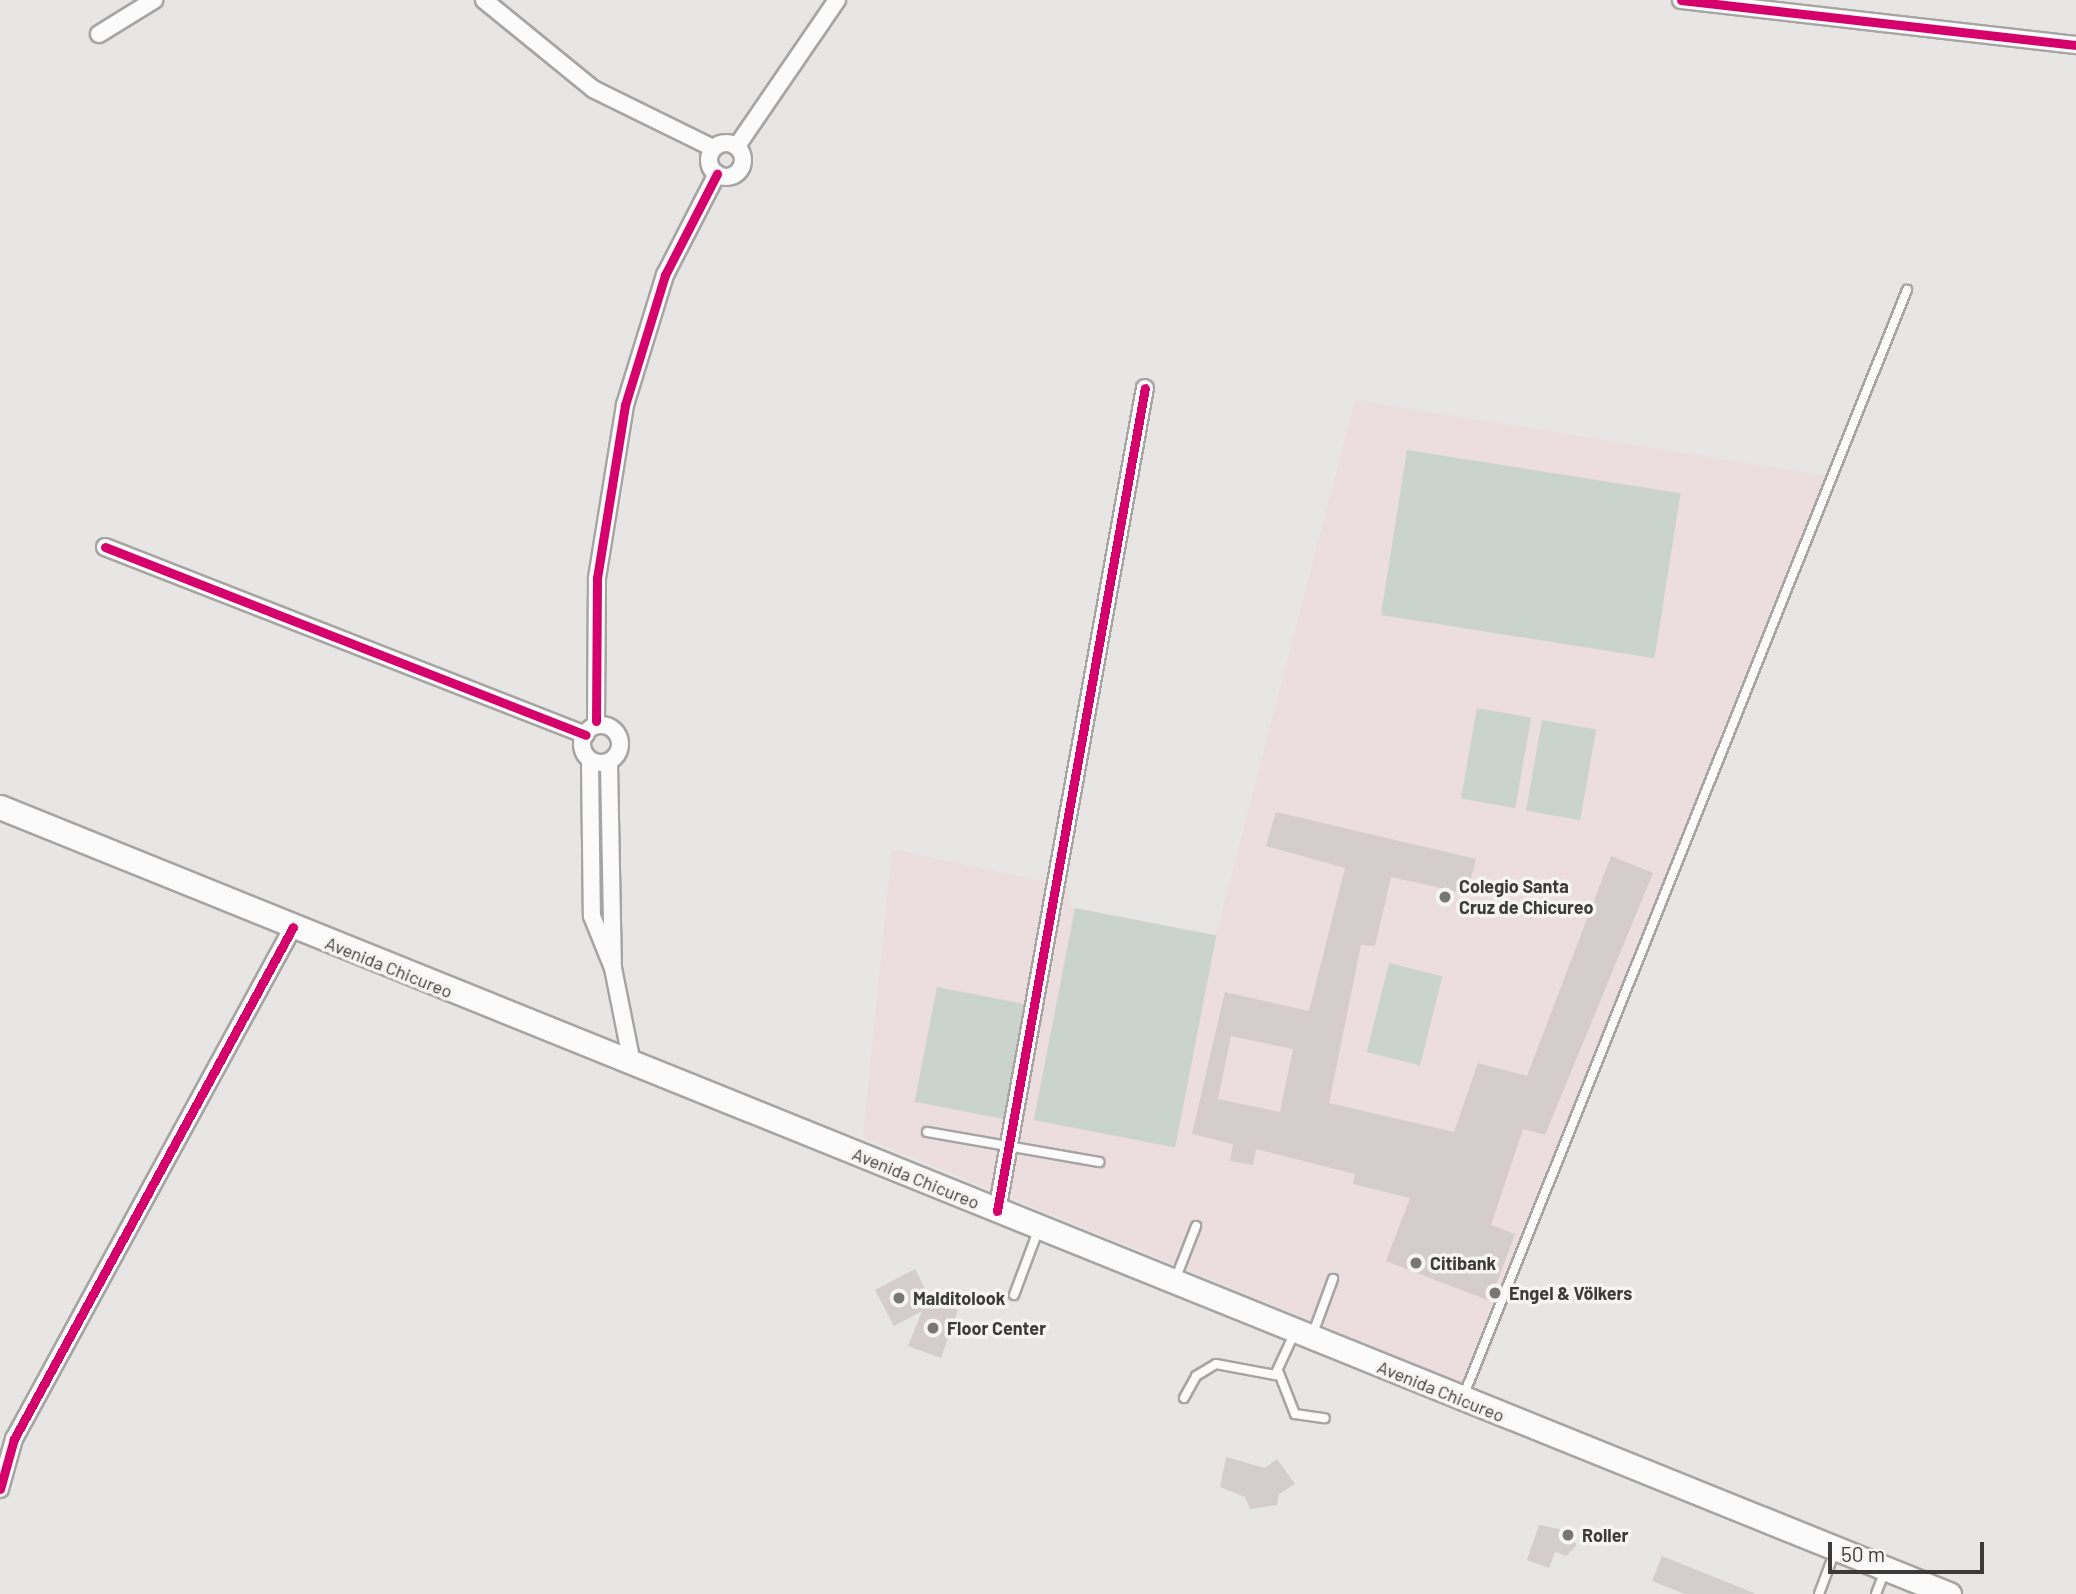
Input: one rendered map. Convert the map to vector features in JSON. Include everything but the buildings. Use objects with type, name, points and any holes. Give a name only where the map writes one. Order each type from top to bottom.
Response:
[{"type":"main road","name":"Avenida Chicureo","points":[[0,807],[1462,1400],[1949,1594]]},
{"type":"street","points":[[99,34],[154,0]]},
{"type":"street","points":[[484,0],[593,89],[713,148],[737,146]]},
{"type":"street","points":[[737,146],[837,0]]},
{"type":"street","points":[[1681,0],[2076,45]]},
{"type":"street","points":[[717,174],[739,172],[744,155],[737,146]]},
{"type":"street","points":[[713,148],[710,165],[717,174]]},
{"type":"street","points":[[613,968],[592,916],[590,762],[586,735],[596,721],[597,578],[625,405],[675,250],[717,174]]},
{"type":"street","points":[[997,1211],[1013,1146],[1145,388]]},
{"type":"street","points":[[105,547],[586,735]]},
{"type":"street","points":[[596,721],[614,734],[609,764],[613,968],[632,1063]]},
{"type":"street","points":[[590,762],[609,764]]},
{"type":"street","points":[[0,1489],[14,1438],[293,927]]},
{"type":"street","points":[[0,1453],[14,1438]]},
{"type":"lane","points":[[1462,1400],[1906,290]]},
{"type":"lane","points":[[927,1132],[1099,1162]]},
{"type":"lane","points":[[1174,1283],[1196,1226]]},
{"type":"lane","points":[[1014,1295],[1039,1228]]},
{"type":"lane","points":[[1279,1373],[1333,1279]]},
{"type":"lane","points":[[1184,1398],[1196,1376],[1216,1364],[1260,1375],[1279,1373]]},
{"type":"lane","points":[[1279,1373],[1295,1414],[1325,1418]]},
{"type":"lane","points":[[1819,1594],[1836,1548]]},
{"type":"lane","points":[[1876,1594],[1886,1568]]},
{"type":"shaded area","name":"Colegio Santa Cruz de Chicureo","points":[[1355,400],[1826,476],[1476,1388],[863,1137],[892,849],[1069,887],[1070,907],[1216,935]]},
{"type":"shaded area","points":[[1407,450],[1681,493],[1654,658],[1381,615]]},
{"type":"shaded area","points":[[1477,708],[1531,718],[1515,808],[1461,799]]},
{"type":"shaded area","points":[[1542,720],[1596,730],[1580,820],[1526,811]]},
{"type":"shaded area","points":[[1075,908],[1216,935],[1175,1148],[1034,1120]]},
{"type":"shaded area","points":[[1389,963],[1442,976],[1420,1066],[1367,1052]]},
{"type":"shaded area","points":[[937,987],[1034,1006],[1012,1121],[915,1102]]},
{"type":"cycle path","points":[[1681,0],[2076,45]]},
{"type":"cycle path","points":[[596,721],[597,578],[625,405],[665,275],[717,174]]},
{"type":"cycle path","points":[[997,1211],[1145,388]]},
{"type":"cycle path","points":[[105,547],[586,735]]},
{"type":"cycle path","points":[[0,1489],[14,1439],[293,927]]},
{"type":"place","name":"Colegio Santa Cruz de Chicureo","points":[[1445,897]]},
{"type":"place","name":"Citibank","points":[[1416,1263]]},
{"type":"place","name":"Engel & Völkers","points":[[1495,1293]]},
{"type":"place","name":"Malditolook","points":[[899,1298]]},
{"type":"place","name":"Floor Center","points":[[933,1328]]},
{"type":"place","name":"Roller","points":[[1568,1535]]}]
